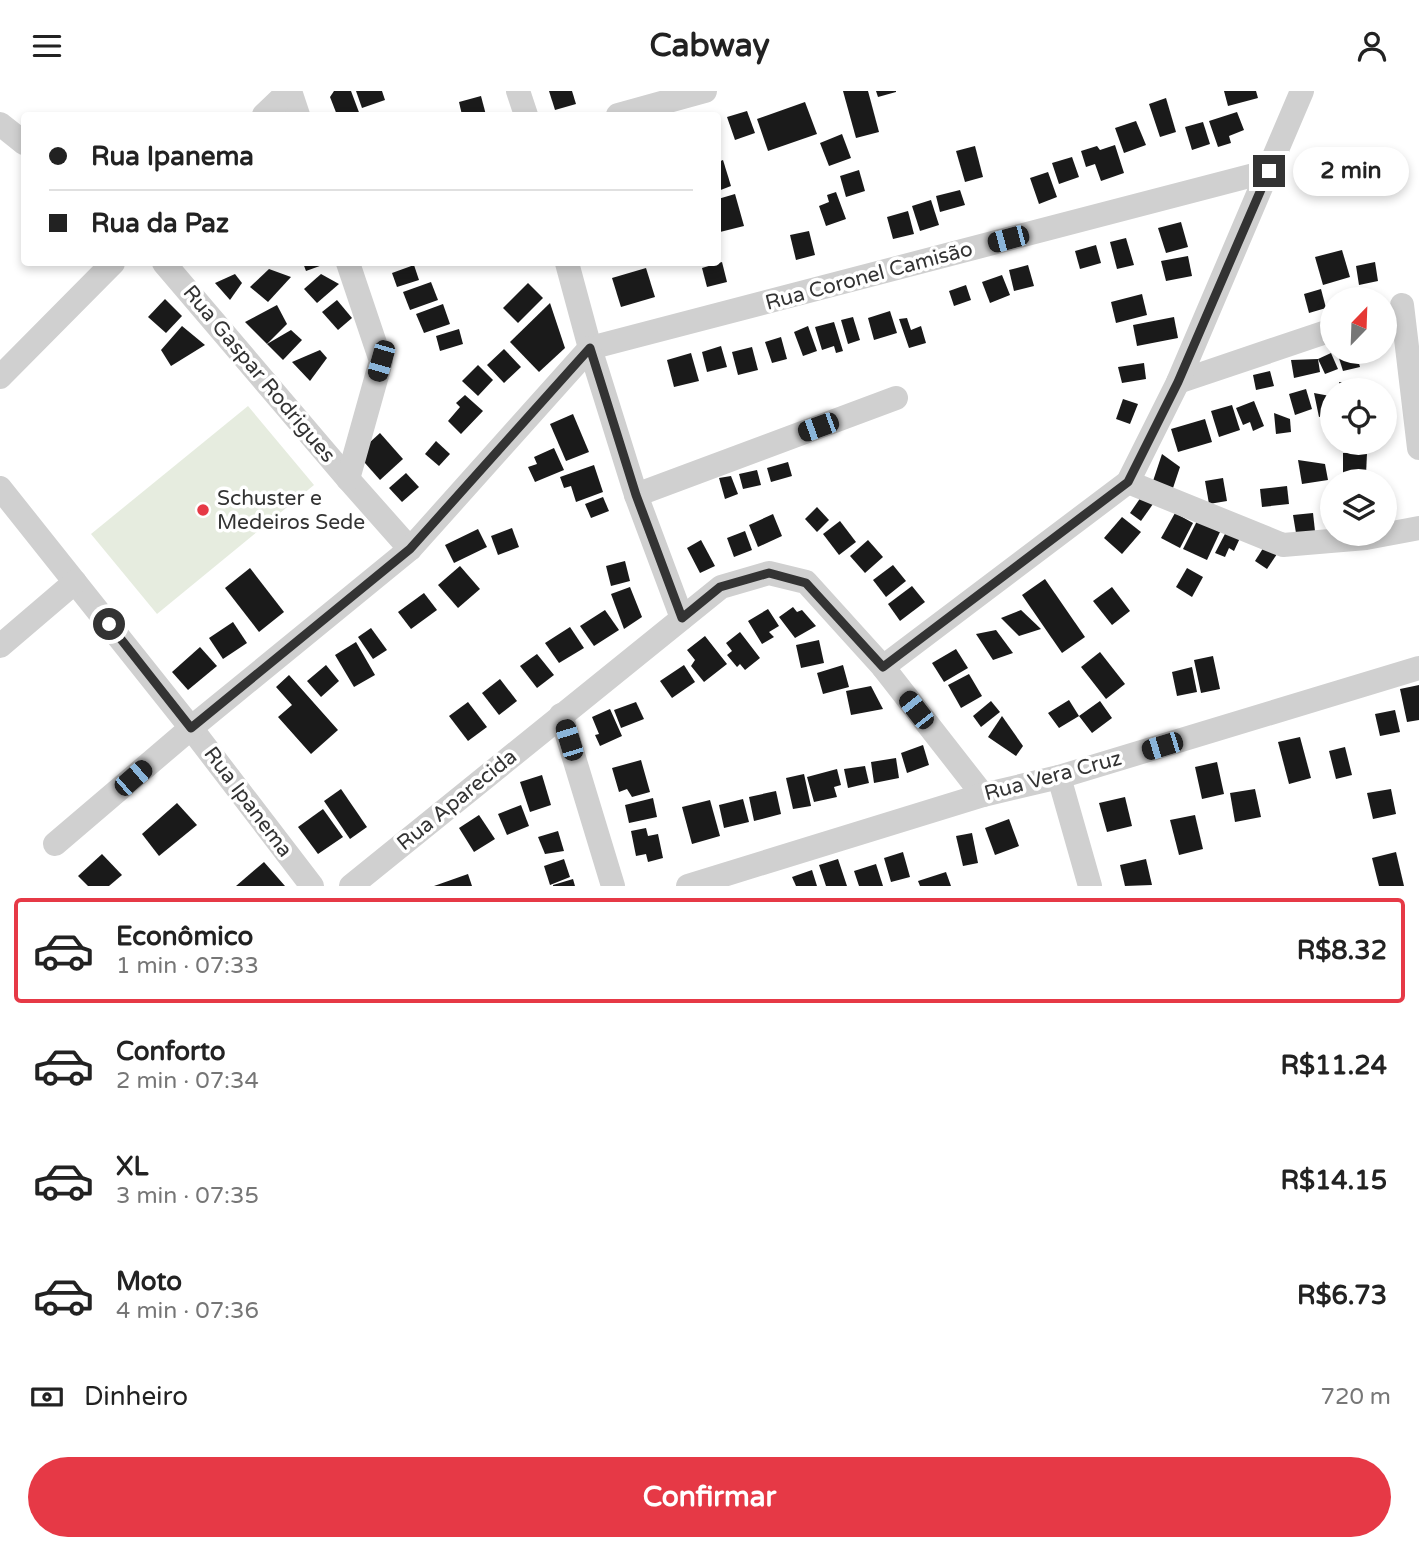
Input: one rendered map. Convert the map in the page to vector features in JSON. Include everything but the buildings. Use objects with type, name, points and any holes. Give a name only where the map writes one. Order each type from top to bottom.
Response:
[{"type":"street","points":[[267,112],[289,91],[297,112]]},
{"type":"street","points":[[519,91],[525,112]]},
{"type":"street","points":[[629,112],[705,91]]},
{"type":"street","points":[[983,795],[883,667],[1128,482],[1178,382],[1302,91]]},
{"type":"street","points":[[0,124],[21,141]]},
{"type":"street","name":"Rua Coronel Camisão","points":[[590,348],[1269,171]]},
{"type":"street","points":[[0,377],[110,266]]},
{"type":"street","name":"Rua Gaspar Rodrigues","points":[[167,266],[410,549]]},
{"type":"street","points":[[348,479],[381,361],[349,266]]},
{"type":"street","points":[[568,266],[590,348],[636,495],[682,618]]},
{"type":"street","points":[[1402,305],[1419,449]]},
{"type":"street","points":[[1178,382],[1320,334]]},
{"type":"street","points":[[55,844],[191,728],[410,549],[590,348]]},
{"type":"street","points":[[636,495],[896,398]]},
{"type":"street","points":[[1128,482],[1283,545],[1366,538],[1419,528]]},
{"type":"street","name":"Rua Ipanema","points":[[0,488],[191,728],[312,886]]},
{"type":"street","name":"Rua Aparecida","points":[[351,886],[720,587],[769,573],[806,583],[883,667]]},
{"type":"street","points":[[0,646],[75,582]]},
{"type":"street","name":"Rua Vera Cruz","points":[[688,886],[983,795],[1059,777],[1419,668]]},
{"type":"street","points":[[561,715],[613,886]]},
{"type":"street","points":[[1059,777],[1090,886]]},
{"type":"shaded area","name":"Schuster e Medeiros Sede","points":[[248,406],[314,485],[157,614],[91,534]]},
{"type":"place","name":"Schuster e Medeiros Sede","points":[[203,510]]},
{"type":"route","points":[[109,624],[191,728],[410,549],[590,348],[636,495],[682,618],[720,587],[769,573],[806,583],[883,667],[1128,482],[1178,382],[1269,171]]}]
